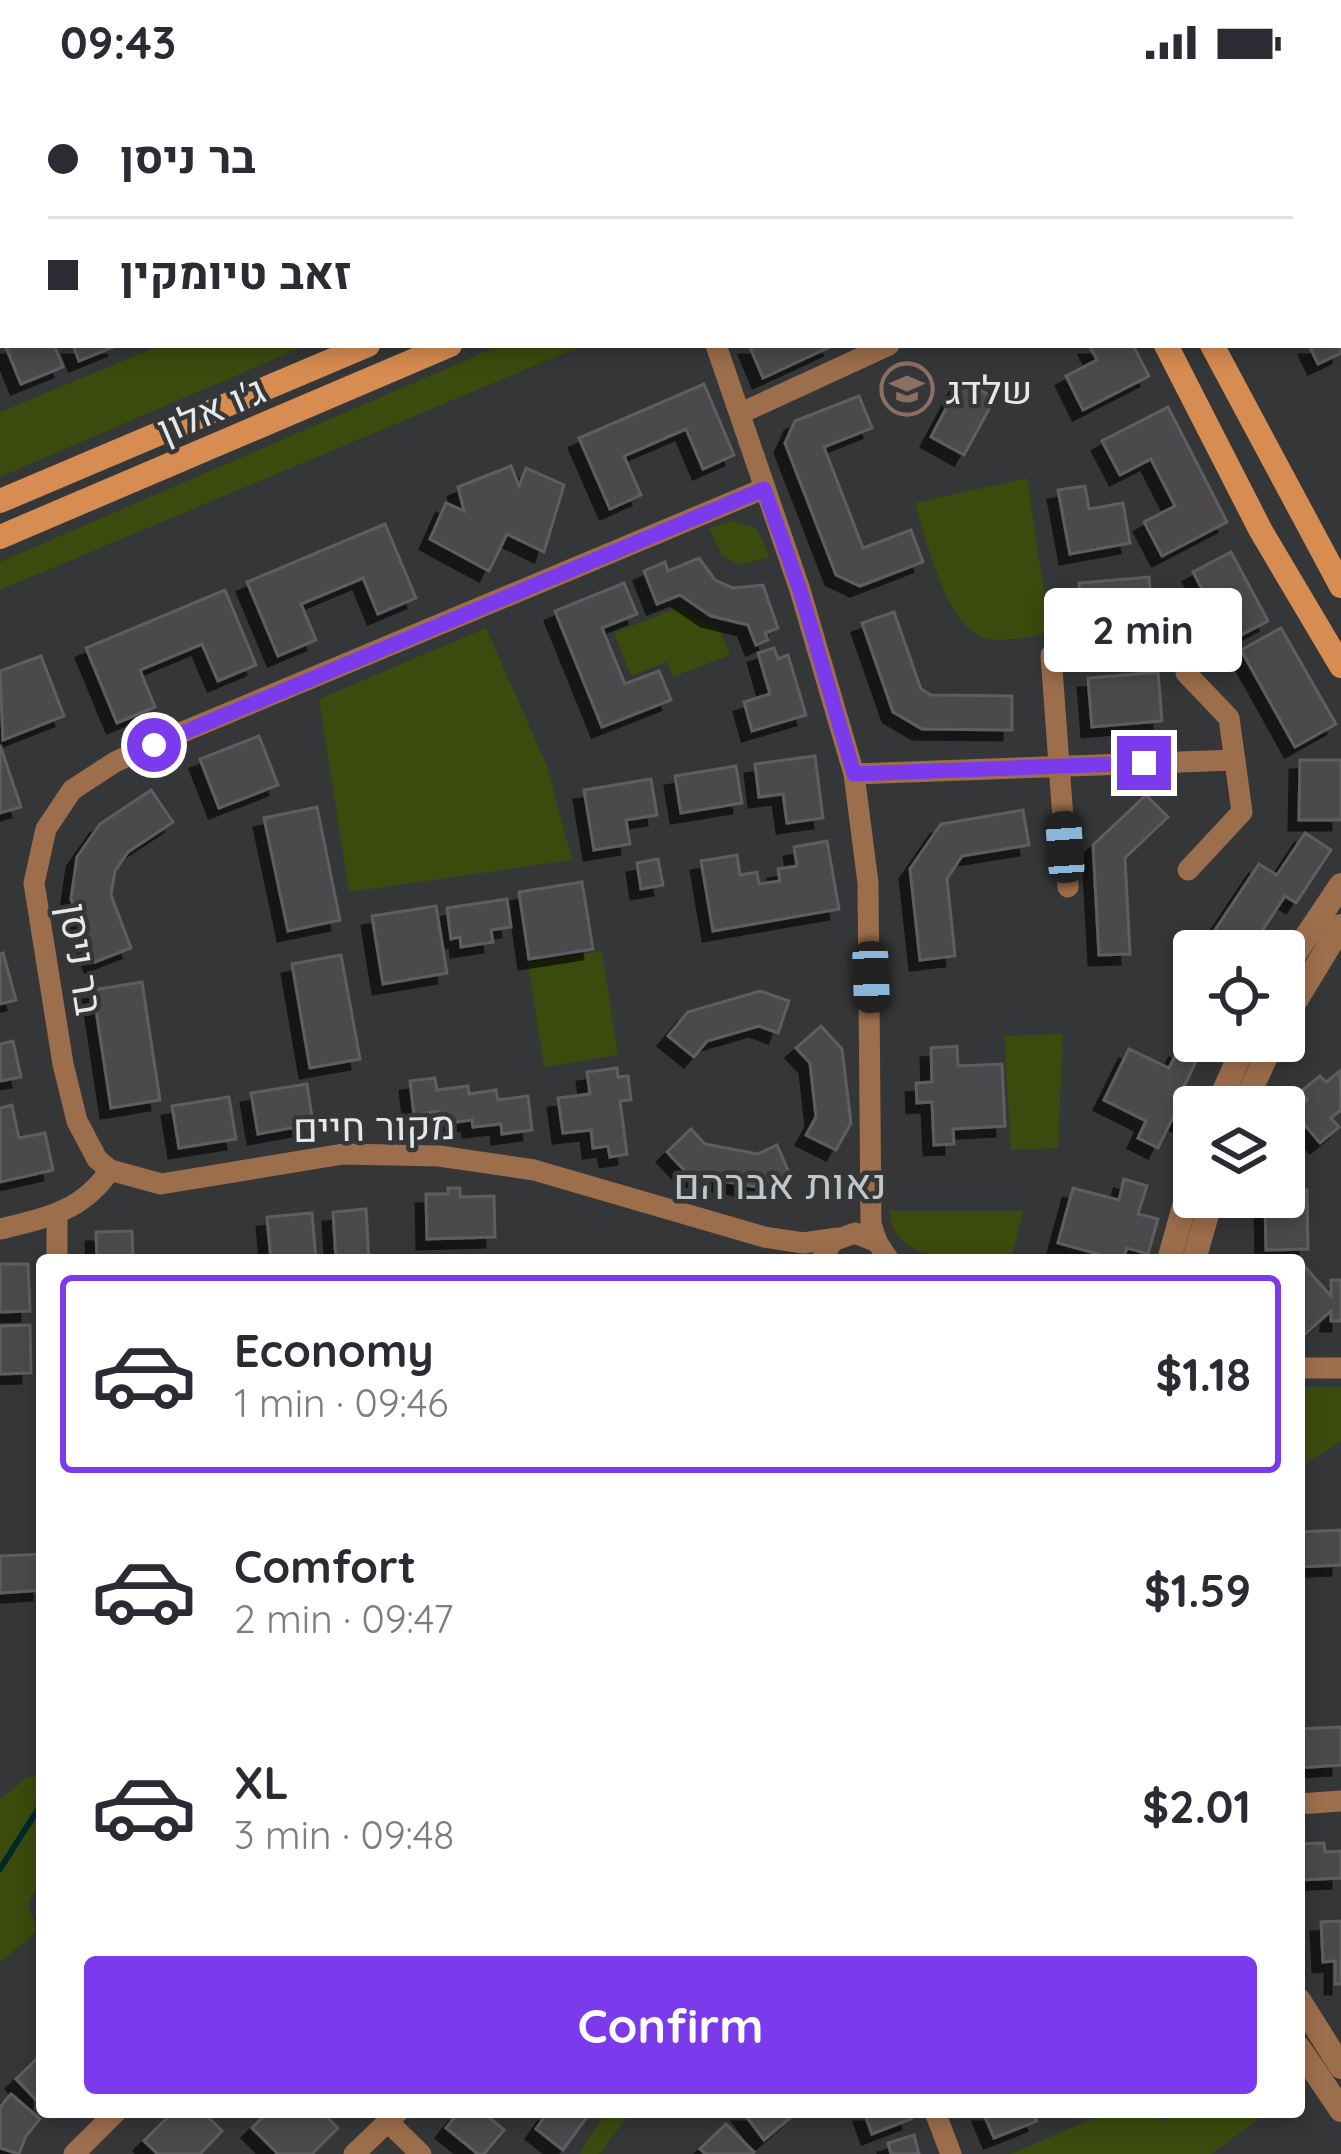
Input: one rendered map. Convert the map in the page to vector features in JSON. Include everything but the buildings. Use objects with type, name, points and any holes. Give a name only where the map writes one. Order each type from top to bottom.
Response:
[{"type":"main road","name":"ג'ו אלון","points":[[0,501],[361,348]]},
{"type":"main road","name":"ג'ו אלון","points":[[0,537],[443,348]]},
{"type":"main road","points":[[1168,348],[1262,531],[1341,666]]},
{"type":"main road","points":[[1214,348],[1341,586]]},
{"type":"street","points":[[717,348],[800,590],[854,774],[868,883],[871,1224],[886,1254]]},
{"type":"street","points":[[741,413],[882,348]]},
{"type":"street","name":"בר ניסן","points":[[110,1170],[97,1159],[77,1120],[63,1064],[34,883],[46,830],[72,790],[154,745],[764,489]]},
{"type":"street","points":[[1051,655],[1068,887]]},
{"type":"street","points":[[1186,673],[1229,718],[1243,812],[1188,870]]},
{"type":"street","points":[[854,774],[1235,760]]},
{"type":"street","points":[[1305,939],[1341,885]]},
{"type":"street","points":[[1305,985],[1341,926]]},
{"type":"street","points":[[824,1254],[857,1220],[869,1150]]},
{"type":"street","name":"מקור חיים","points":[[110,1170],[161,1184],[344,1154],[439,1156],[534,1170],[764,1237],[802,1243],[862,1234],[885,1254]]},
{"type":"street","points":[[0,1229],[57,1216],[96,1192],[110,1170]]},
{"type":"street","points":[[57,1216],[57,1254]]},
{"type":"street","points":[[1171,1254],[1181,1218]]},
{"type":"street","points":[[1196,1254],[1206,1218]]},
{"type":"street","name":"מקור חיים","points":[[764,1237],[792,1254]]},
{"type":"street","points":[[1305,1368],[1341,1368]]},
{"type":"street","points":[[1305,1804],[1341,1801]]},
{"type":"street","points":[[1305,2010],[1341,2067]]},
{"type":"street","points":[[1305,2057],[1341,2110]]},
{"type":"street","points":[[74,2154],[110,2118]]},
{"type":"street","points":[[354,2154],[392,2118]]},
{"type":"street","points":[[394,2118],[422,2154]]},
{"type":"street","points":[[936,2118],[951,2154]]},
{"type":"green space","points":[[154,348],[300,348],[0,477],[0,412]]},
{"type":"green space","points":[[494,348],[577,348],[0,590],[0,562]]},
{"type":"green space","points":[[1027,478],[1050,633],[1008,640],[983,637],[969,629],[948,598],[915,503]]},
{"type":"green space","points":[[731,521],[756,528],[770,557],[740,565],[722,556],[709,528]]},
{"type":"green space","points":[[680,607],[719,629],[730,655],[673,677],[667,662],[631,676],[614,633]]},
{"type":"green space","points":[[486,628],[547,766],[572,860],[349,892],[319,699]]},
{"type":"green space","points":[[602,951],[618,1055],[544,1067],[528,963]]},
{"type":"green space","points":[[1063,1034],[1058,1148],[1011,1150],[1004,1036]]},
{"type":"green space","points":[[890,1211],[1023,1211],[1012,1254],[929,1254],[904,1242],[894,1229]]},
{"type":"green space","points":[[1305,1387],[1341,1387],[1341,1441],[1305,1464]]},
{"type":"green space","points":[[36,1775],[36,1892],[28,1905],[36,1933],[0,1962],[0,1800]]},
{"type":"green space","points":[[602,2118],[626,2118],[599,2154],[579,2154]]},
{"type":"green space","points":[[1095,2118],[1260,2118],[1211,2154],[1010,2154]]},
{"type":"waterway","points":[[0,1869],[36,1812]]},
{"type":"place","name":"שלדג","points":[[907,389]]},
{"type":"district","name":"נאות אברהם","points":[[780,1183]]},
{"type":"route","points":[[154,745],[764,489],[800,590],[854,774],[1144,763]]}]
